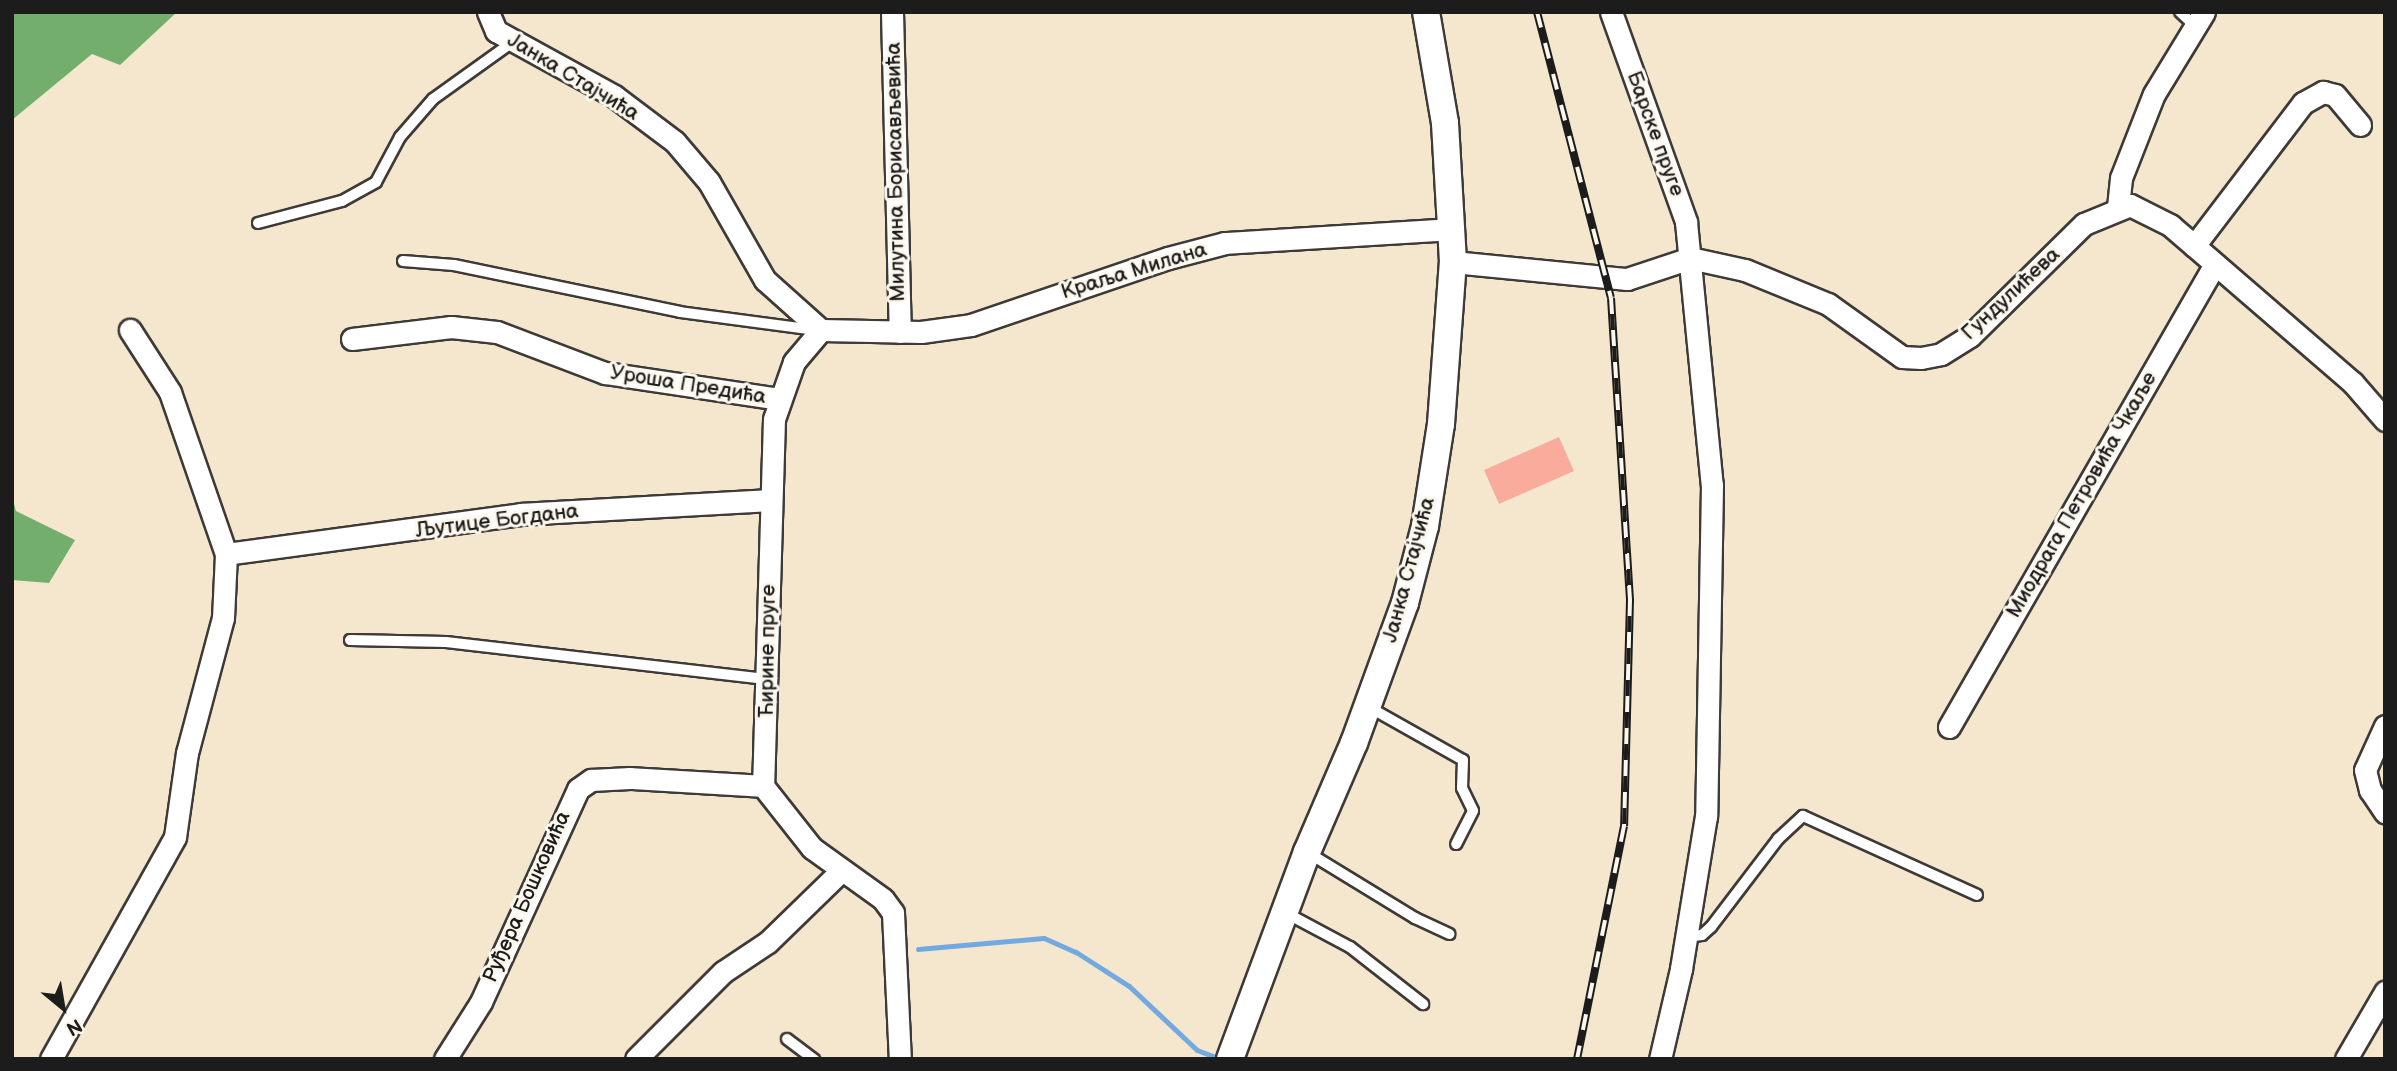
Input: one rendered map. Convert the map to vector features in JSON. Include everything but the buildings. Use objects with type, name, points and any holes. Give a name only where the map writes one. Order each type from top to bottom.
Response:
[{"type":"street","name":"Милутина Борисављевића","points":[[892,12],[900,332]]},
{"type":"street","name":"Јанка Стајчића","points":[[1230,1059],[1307,852],[1367,706],[1405,603],[1425,526],[1441,424],[1453,262],[1445,123],[1426,12]]},
{"type":"street","name":"Барске пруге","points":[[1611,12],[1686,222],[1712,485],[1711,664],[1706,816],[1686,937],[1660,1059]]},
{"type":"street","name":"Јанка Стајчића","points":[[485,14],[496,31],[614,96],[674,142],[709,182],[765,281],[821,330]]},
{"type":"street","points":[[2193,16],[2154,94],[2121,178],[2118,207],[2130,205],[2170,225],[2353,383],[2385,420]]},
{"type":"street","points":[[2194,246],[2303,103],[2323,93],[2335,95],[2360,125]]},
{"type":"street","name":"Гундулићева","points":[[1690,258],[1745,270],[1828,304],[1902,358],[1921,358],[1941,354],[1970,336],[2084,224],[2118,207]]},
{"type":"street","name":"Краља Милана","points":[[821,330],[900,332],[971,325],[1168,258],[1225,243],[1451,229]]},
{"type":"street","points":[[1453,262],[1627,279],[1690,258]]},
{"type":"street","name":"Миодрага Петровића Чкаље","points":[[1949,727],[2215,264]]},
{"type":"street","name":"Уроша Предића","points":[[352,339],[451,327],[498,332],[605,373],[780,399]]},
{"type":"street","points":[[51,1059],[176,837],[187,753],[223,618],[226,554],[170,392],[130,330]]},
{"type":"street","name":"Ћирине пруге","points":[[763,786],[768,679],[770,500],[780,399],[805,345],[821,330]]},
{"type":"street","name":"Љутице Богдана","points":[[226,554],[521,514],[770,500]]},
{"type":"street","points":[[2385,726],[2365,770],[2370,790],[2385,812]]},
{"type":"street","name":"Руђера Бошковића","points":[[445,1059],[481,1002],[578,789],[592,780],[630,778],[763,786]]},
{"type":"street","points":[[763,786],[813,848],[841,871],[883,899],[897,929],[901,1059]]},
{"type":"street","points":[[636,1059],[723,972],[768,942],[841,871]]},
{"type":"street","points":[[2346,1059],[2385,992]]},
{"type":"lane","points":[[258,223],[342,201],[376,182],[400,137],[433,99],[514,41]]},
{"type":"lane","points":[[403,261],[454,265],[680,312],[821,330]]},
{"type":"lane","points":[[350,640],[446,642],[768,679]]},
{"type":"lane","points":[[1367,706],[1463,760],[1462,788],[1473,811],[1456,844]]},
{"type":"lane","points":[[1686,937],[1702,935],[1711,927],[1778,839],[1803,816],[1977,895]]},
{"type":"lane","points":[[1307,852],[1415,918],[1450,934]]},
{"type":"lane","points":[[1284,912],[1350,947],[1423,1004]]},
{"type":"lane","points":[[787,1039],[814,1059]]},
{"type":"green space","points":[[12,12],[177,12],[120,65],[92,54],[12,120]]},
{"type":"green space","points":[[12,496],[16,511],[75,540],[49,583],[12,580]]},
{"type":"waterway","points":[[918,949],[1044,938],[1076,952],[1129,986],[1197,1050],[1213,1056]]},
{"type":"railway","points":[[1537,12],[1611,298],[1630,600],[1624,826],[1577,1059]]}]
